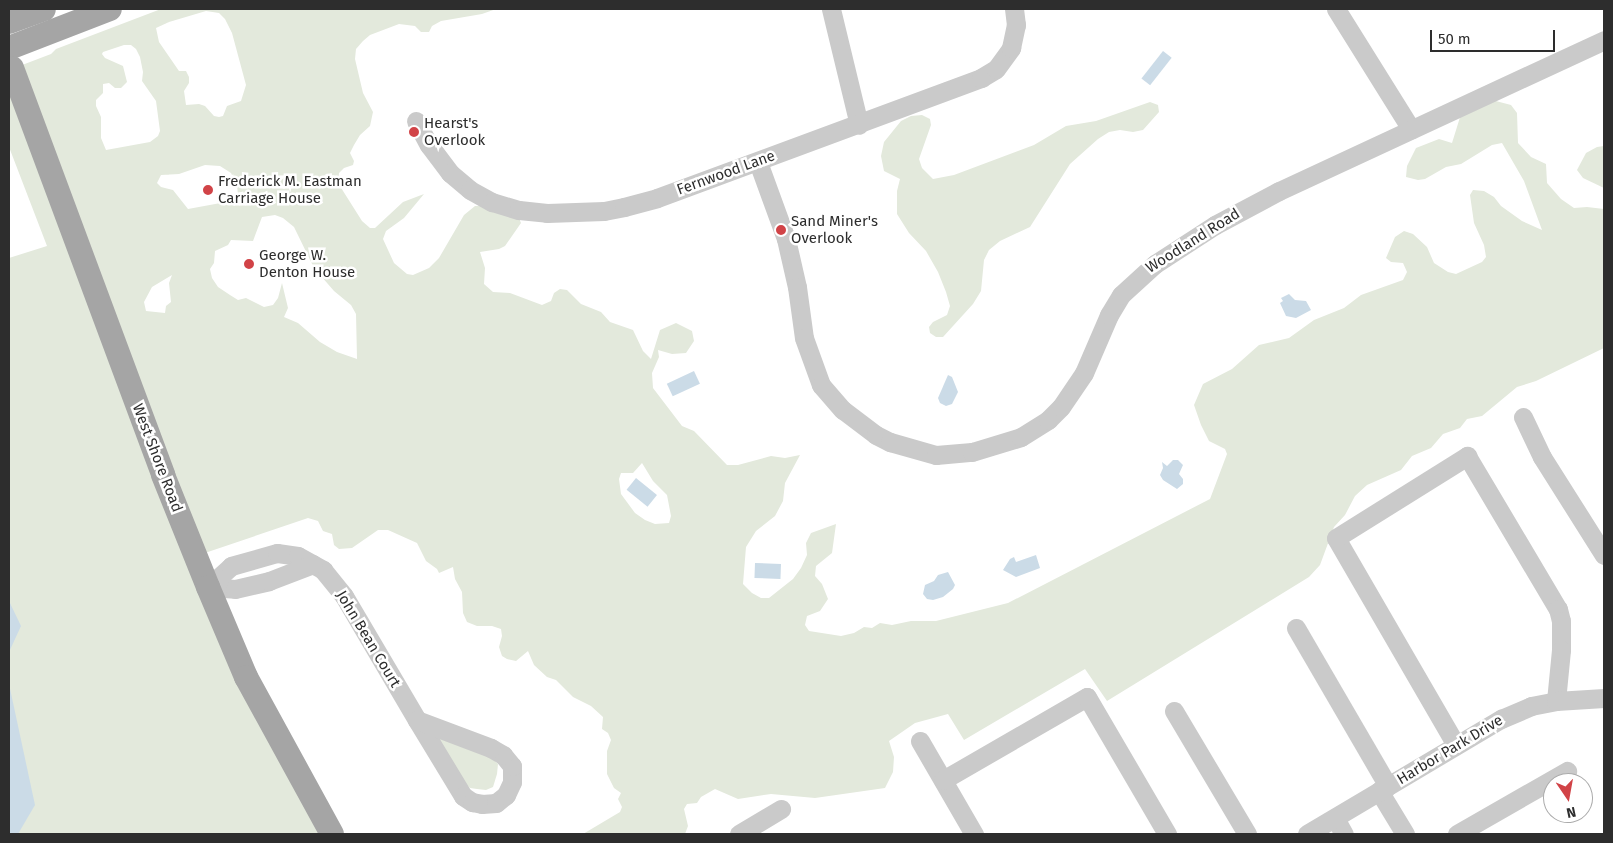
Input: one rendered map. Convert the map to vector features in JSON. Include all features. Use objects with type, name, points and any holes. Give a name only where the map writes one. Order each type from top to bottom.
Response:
[{"type":"main road","points":[[11,65],[45,35],[110,9]]},
{"type":"main road","points":[[9,22],[40,10]]},
{"type":"main road","name":"West Shore Road","points":[[11,65],[163,475],[208,587],[246,677],[332,834]]},
{"type":"street","points":[[831,9],[859,125]]},
{"type":"street","name":"Fernwood Lane","points":[[416,121],[429,145],[450,173],[470,190],[492,202],[531,212],[576,212],[624,208],[758,162],[973,82],[996,69],[1011,48],[1014,38],[1014,9]]},
{"type":"street","points":[[1336,9],[1411,129]]},
{"type":"street","name":"Woodland Road","points":[[758,162],[786,239],[798,287],[804,338],[821,384],[843,410],[876,435],[921,452],[951,455],[979,451],[1010,442],[1032,432],[1061,407],[1084,373],[1121,295],[1154,264],[1215,225],[1279,191],[1604,40]]},
{"type":"street","points":[[1523,417],[1542,457],[1604,555]]},
{"type":"street","points":[[1456,745],[1336,538],[1467,456],[1558,609],[1561,621],[1561,650],[1556,701]]},
{"type":"street","name":"John Bean Court","points":[[208,587],[227,569],[258,557],[277,553],[298,556],[313,564],[332,579],[344,596],[417,720],[462,796],[472,802],[482,804],[496,803],[506,795],[512,782],[512,766],[503,755],[491,748],[417,720]]},
{"type":"street","points":[[208,587],[234,589],[268,580],[313,564]]},
{"type":"street","points":[[1296,628],[1384,789],[1406,834]]},
{"type":"street","points":[[943,780],[1087,697],[1168,834]]},
{"type":"street","name":"Harbor Park Drive","points":[[1307,834],[1508,716],[1531,706],[1556,701],[1604,698]]},
{"type":"street","points":[[1174,711],[1247,834]]},
{"type":"street","points":[[920,741],[974,834]]},
{"type":"street","points":[[1457,834],[1567,771]]},
{"type":"street","points":[[739,834],[781,809]]},
{"type":"street","points":[[1335,818],[1344,834]]},
{"type":"shaded area","points":[[161,9],[496,9],[482,14],[441,21],[432,26],[429,32],[421,32],[415,26],[399,24],[370,35],[363,41],[356,49],[355,59],[363,93],[373,112],[370,126],[360,135],[350,153],[354,161],[353,165],[344,168],[339,173],[338,183],[362,221],[370,228],[375,228],[403,202],[424,194],[404,218],[386,231],[383,239],[394,263],[407,274],[413,275],[429,268],[439,258],[464,215],[475,206],[491,206],[518,216],[521,223],[505,246],[499,249],[480,252],[485,268],[484,284],[493,292],[510,293],[542,305],[551,301],[554,293],[560,289],[567,290],[581,304],[601,312],[610,322],[633,330],[643,351],[651,359],[660,330],[676,323],[692,331],[694,341],[686,353],[672,354],[658,350],[659,357],[652,373],[653,388],[682,426],[694,431],[727,465],[738,465],[771,456],[785,458],[800,455],[785,483],[783,501],[775,516],[756,531],[746,547],[743,584],[752,593],[761,598],[769,598],[793,579],[801,568],[807,555],[806,543],[811,533],[836,524],[832,553],[816,566],[815,576],[822,584],[828,599],[820,611],[807,616],[805,625],[809,631],[841,636],[854,633],[864,627],[872,628],[880,623],[892,625],[911,621],[936,621],[1008,603],[1210,499],[1227,454],[1225,449],[1209,441],[1194,405],[1203,384],[1232,369],[1259,345],[1289,338],[1314,320],[1344,308],[1361,295],[1403,280],[1407,272],[1403,263],[1391,262],[1386,258],[1395,237],[1404,231],[1413,234],[1427,247],[1434,263],[1448,272],[1456,274],[1482,262],[1486,257],[1484,245],[1474,223],[1470,195],[1473,190],[1484,191],[1522,221],[1542,230],[1524,181],[1502,143],[1492,145],[1461,164],[1446,167],[1425,179],[1418,180],[1406,177],[1407,166],[1416,148],[1439,139],[1452,143],[1461,114],[1492,100],[1511,105],[1517,113],[1518,143],[1531,157],[1546,164],[1547,183],[1561,199],[1574,208],[1604,209],[1604,348],[1536,381],[1517,387],[1482,416],[1467,419],[1460,428],[1443,434],[1431,448],[1412,456],[1401,470],[1367,485],[1355,496],[1345,515],[1334,527],[1320,565],[1309,577],[1107,701],[1085,669],[964,740],[948,714],[915,723],[889,741],[894,757],[893,772],[885,788],[815,798],[771,794],[738,799],[715,789],[701,797],[697,803],[687,804],[684,809],[688,826],[685,834],[583,834],[620,812],[622,807],[618,799],[621,793],[614,788],[607,774],[607,751],[611,740],[608,733],[602,729],[603,717],[591,706],[573,697],[556,680],[547,677],[534,665],[528,651],[516,661],[502,656],[499,647],[502,636],[501,629],[492,626],[477,626],[467,622],[463,613],[462,592],[455,579],[453,567],[439,573],[437,569],[426,561],[417,543],[388,530],[378,530],[352,548],[339,549],[334,545],[332,534],[323,531],[318,521],[308,518],[196,556],[332,834],[9,834],[9,258],[47,246],[9,147],[9,70],[51,54],[56,49]],"holes":[[[206,11],[219,13],[225,19],[232,33],[246,85],[241,101],[227,106],[223,116],[214,116],[205,106],[199,104],[186,105],[184,91],[189,83],[189,77],[186,71],[179,71],[159,42],[156,28]],[[124,45],[131,45],[136,49],[143,72],[142,81],[156,101],[160,131],[158,136],[150,142],[106,150],[101,138],[101,117],[96,106],[96,100],[103,93],[103,84],[109,83],[115,88],[121,88],[127,82],[123,66],[105,58],[102,54]],[[205,165],[220,166],[231,173],[237,185],[238,195],[226,202],[188,209],[173,190],[161,187],[157,183],[161,175],[179,174]],[[275,215],[283,218],[294,227],[314,268],[334,291],[351,305],[356,314],[357,359],[337,352],[320,342],[298,323],[284,317],[288,308],[282,283],[278,298],[273,305],[264,307],[246,298],[238,300],[218,287],[212,278],[210,269],[214,263],[215,251],[228,245],[231,240],[253,241],[262,217]],[[172,275],[169,283],[171,302],[166,306],[165,313],[146,311],[144,302],[152,287]],[[642,463],[653,481],[667,495],[671,516],[669,523],[655,524],[635,513],[621,494],[619,479],[621,473],[633,473]]]},
{"type":"shaded area","points":[[1150,102],[1158,105],[1159,112],[1143,130],[1109,132],[1098,139],[1070,164],[1030,227],[1000,241],[989,250],[984,260],[981,291],[973,304],[943,337],[936,337],[930,333],[929,327],[933,322],[947,315],[950,306],[938,272],[926,251],[909,233],[897,214],[897,191],[900,179],[884,171],[881,156],[884,142],[901,121],[911,116],[922,115],[930,119],[931,125],[919,159],[922,168],[933,179],[954,175],[1034,145],[1066,126],[1096,121]]},
{"type":"shaded area","points":[[1604,146],[1604,188],[1583,178],[1577,170],[1586,153],[1597,147]]},
{"type":"shaded area","points":[[430,728],[492,758],[498,764],[493,787],[486,790],[477,789],[470,788],[464,783]]},
{"type":"water","points":[[1163,51],[1172,58],[1150,85],[1141,79]]},
{"type":"water","points":[[1289,294],[1295,300],[1306,301],[1311,310],[1296,318],[1286,316],[1280,303],[1283,301],[1281,298]]},
{"type":"water","points":[[694,371],[700,384],[673,396],[667,384]]},
{"type":"water","points":[[948,375],[952,377],[958,392],[952,404],[946,406],[940,403],[938,398]]},
{"type":"water","points":[[1173,460],[1178,460],[1183,465],[1179,474],[1183,479],[1183,484],[1177,489],[1163,480],[1160,475],[1163,468],[1162,462],[1167,466]]},
{"type":"water","points":[[636,478],[657,495],[648,507],[627,490]]},
{"type":"water","points":[[1036,555],[1040,568],[1016,577],[1003,570],[1010,559],[1014,557],[1016,562]]},
{"type":"water","points":[[755,563],[781,564],[780,579],[754,578]]},
{"type":"water","points":[[948,572],[955,585],[953,589],[943,597],[933,600],[927,599],[923,594],[925,585],[934,581],[938,575]]},
{"type":"water","points":[[9,601],[21,626],[9,652]]},
{"type":"water","points":[[9,684],[35,805],[18,834],[9,834]]},
{"type":"place","name":"Hearst's Overlook","points":[[414,132]]},
{"type":"place","name":"Frederick M. Eastman Carriage House","points":[[208,190]]},
{"type":"place","name":"Sand Miner's Overlook","points":[[781,230]]},
{"type":"place","name":"George W. Denton House","points":[[249,264]]}]
